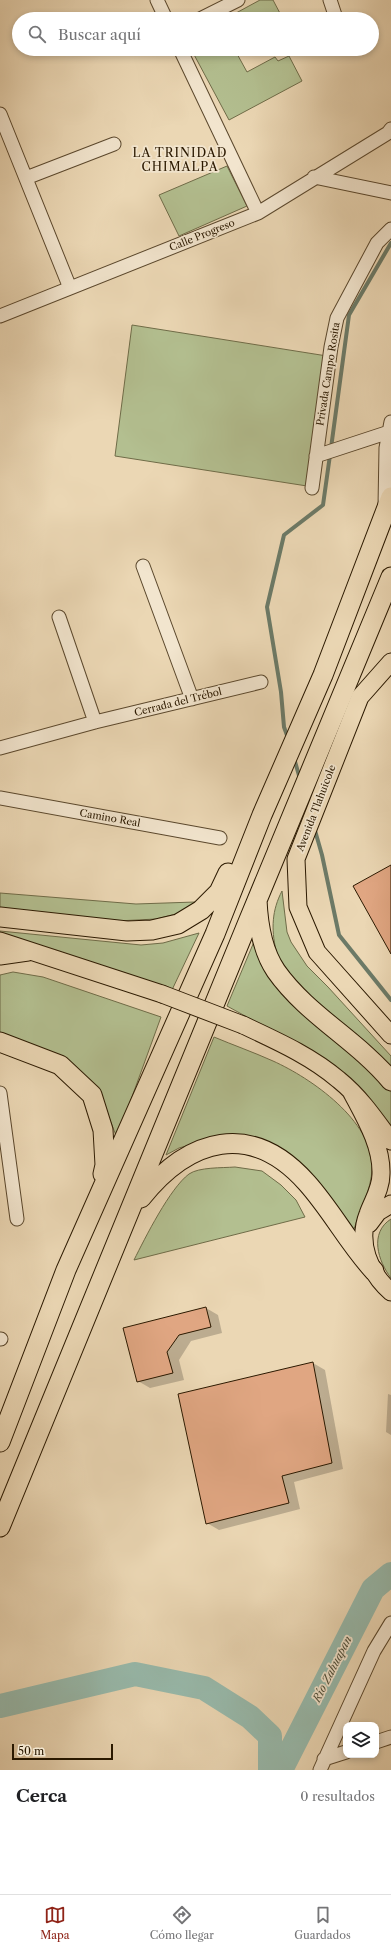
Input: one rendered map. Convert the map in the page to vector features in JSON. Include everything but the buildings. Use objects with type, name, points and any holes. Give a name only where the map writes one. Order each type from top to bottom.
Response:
[{"type":"highway","points":[[0,1442],[66,1270],[97,1196],[215,934],[262,815],[323,675],[391,497]]},
{"type":"highway","points":[[0,1527],[129,1216],[185,1072],[257,897],[391,577]]},
{"type":"highway","points":[[0,917],[127,931],[152,930],[178,924],[201,910],[219,892],[241,846],[262,815]]},
{"type":"highway","points":[[257,897],[263,938],[275,970],[317,1015],[363,1052],[391,1081]]},
{"type":"highway","points":[[0,1042],[60,1065],[92,1096],[103,1130],[105,1165],[97,1196]]},
{"type":"highway","points":[[129,1216],[148,1189],[182,1159],[206,1147],[230,1143],[243,1144],[267,1152],[282,1161],[306,1182],[360,1256],[374,1271]]},
{"type":"main road","name":"Avenida Tlahuicole","points":[[391,662],[360,697],[296,859],[298,907],[317,952],[391,1035]]},
{"type":"main road","points":[[0,941],[162,994],[243,1025],[296,1051],[328,1072],[351,1091],[373,1116],[391,1140]]},
{"type":"main road","points":[[0,956],[32,951]]},
{"type":"main road","points":[[351,1091],[366,1119],[380,1162],[380,1185],[365,1222],[364,1242],[367,1257],[374,1271],[391,1292]]},
{"type":"main road","points":[[364,1242],[372,1219],[381,1210],[391,1204]]},
{"type":"street","points":[[157,0],[163,12]]},
{"type":"street","points":[[214,12],[238,0]]},
{"type":"street","points":[[330,0],[334,12]]},
{"type":"street","points":[[183,56],[258,213]]},
{"type":"street","points":[[0,114],[70,288]]},
{"type":"street","name":"Calle Progreso","points":[[0,316],[258,213],[314,177],[388,133],[391,129]]},
{"type":"street","points":[[26,178],[114,144]]},
{"type":"street","points":[[314,177],[391,193]]},
{"type":"street","name":"Privada Campo Rosita","points":[[312,488],[331,347],[337,318],[377,243],[391,229]]},
{"type":"street","points":[[316,456],[390,427]]},
{"type":"street","points":[[385,514],[386,448],[390,427]]},
{"type":"street","points":[[143,566],[192,699]]},
{"type":"street","points":[[59,617],[95,722]]},
{"type":"street","name":"Cerrada del Trébol","points":[[0,748],[95,722],[261,682]]},
{"type":"street","name":"Camino Real","points":[[0,798],[220,838]]},
{"type":"street","points":[[0,1093],[17,1219]]},
{"type":"street","points":[[322,1764],[374,1651],[391,1624]]},
{"type":"street","points":[[379,1741],[391,1737]]},
{"type":"street","points":[[322,1764],[343,1754]]},
{"type":"green space","points":[[260,0],[273,0],[279,12],[238,12]]},
{"type":"green space","points":[[195,56],[238,56],[247,72],[275,57],[278,61],[289,56],[302,81],[229,120]]},
{"type":"green space","points":[[227,166],[247,206],[179,236],[159,195]]},
{"type":"green space","points":[[132,325],[327,356],[307,486],[115,456]]},
{"type":"green space","points":[[282,891],[287,932],[291,942],[307,966],[391,1056],[391,1068],[316,1006],[290,978],[279,962],[273,935],[273,920],[276,905]]},
{"type":"green space","points":[[0,893],[136,904],[195,902],[176,914],[156,919],[117,921],[0,913]]},
{"type":"green space","points":[[0,931],[141,945],[163,943],[199,933],[171,992],[0,935]]},
{"type":"green space","points":[[256,937],[391,1088],[391,1128],[258,1023],[227,1006]]},
{"type":"green space","points":[[13,972],[43,977],[161,1017],[117,1138],[101,1097],[0,1035],[0,975]]},
{"type":"green space","points":[[214,1037],[273,1061],[305,1078],[337,1103],[362,1133],[370,1150],[372,1167],[370,1185],[352,1237],[303,1171],[207,1140],[179,1148],[166,1155]]},
{"type":"green space","points":[[235,1167],[262,1171],[281,1185],[296,1200],[305,1217],[134,1260],[166,1202],[174,1190],[189,1174],[205,1169]]},
{"type":"green space","points":[[391,1219],[391,1278],[379,1256],[378,1239],[384,1225]]},
{"type":"waterway","points":[[331,448],[349,315],[391,243]]},
{"type":"waterway","points":[[288,738],[284,727],[281,692],[267,607],[284,535],[323,505],[330,455]]},
{"type":"waterway","points":[[294,758],[300,779]]},
{"type":"waterway","points":[[314,827],[322,855],[339,935],[391,1000]]},
{"type":"waterway","name":"Río Zahuapan","points":[[281,1770],[373,1589],[391,1574]]},
{"type":"waterway","points":[[0,1706],[135,1674],[204,1688],[250,1717],[270,1736],[270,1770]]},
{"type":"district","name":"LA TRINIDAD CHIMALPA","points":[[180,159]]}]
